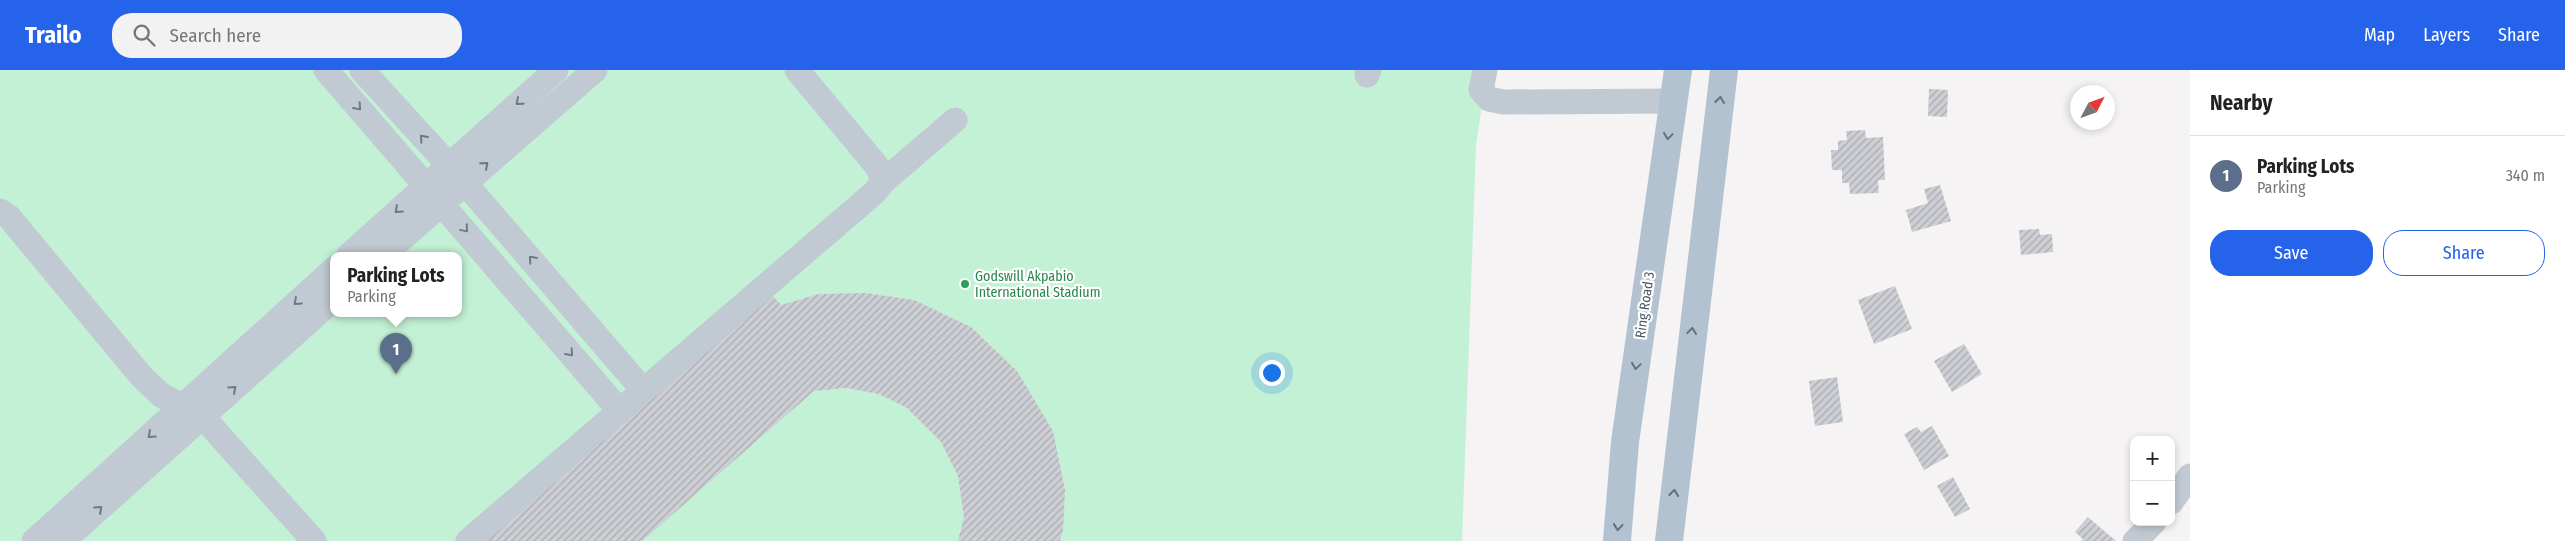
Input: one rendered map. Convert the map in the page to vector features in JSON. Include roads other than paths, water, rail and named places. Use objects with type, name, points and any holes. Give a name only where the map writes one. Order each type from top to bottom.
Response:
[{"type":"main road","name":"Ring Road 3","points":[[1617,541],[1626,442],[1678,70]]},
{"type":"main road","points":[[1669,541],[1724,70]]},
{"type":"street","points":[[326,70],[434,193],[619,410]]},
{"type":"street","points":[[362,70],[465,183],[643,390]]},
{"type":"street","points":[[385,252],[434,193],[448,165],[556,70]]},
{"type":"street","points":[[352,252],[434,193],[465,183],[595,70]]},
{"type":"street","points":[[797,70],[876,165],[884,181]]},
{"type":"street","points":[[1485,70],[1481,90],[1489,99],[1503,102],[1673,101]]},
{"type":"street","points":[[468,541],[874,193],[884,181],[955,120]]},
{"type":"street","points":[[0,211],[9,217],[142,378],[161,395],[193,411],[314,541]]},
{"type":"street","points":[[63,541],[330,273]]},
{"type":"street","points":[[526,301],[549,280]]},
{"type":"street","points":[[34,541],[330,302]]},
{"type":"street","points":[[2175,497],[2190,476]]},
{"type":"street","points":[[2135,541],[2150,526]]},
{"type":"place","name":"Godswill Akpabio International Stadium","points":[[965,284]]},
{"type":"place","name":"Parking Lots","points":[[396,374]]}]
